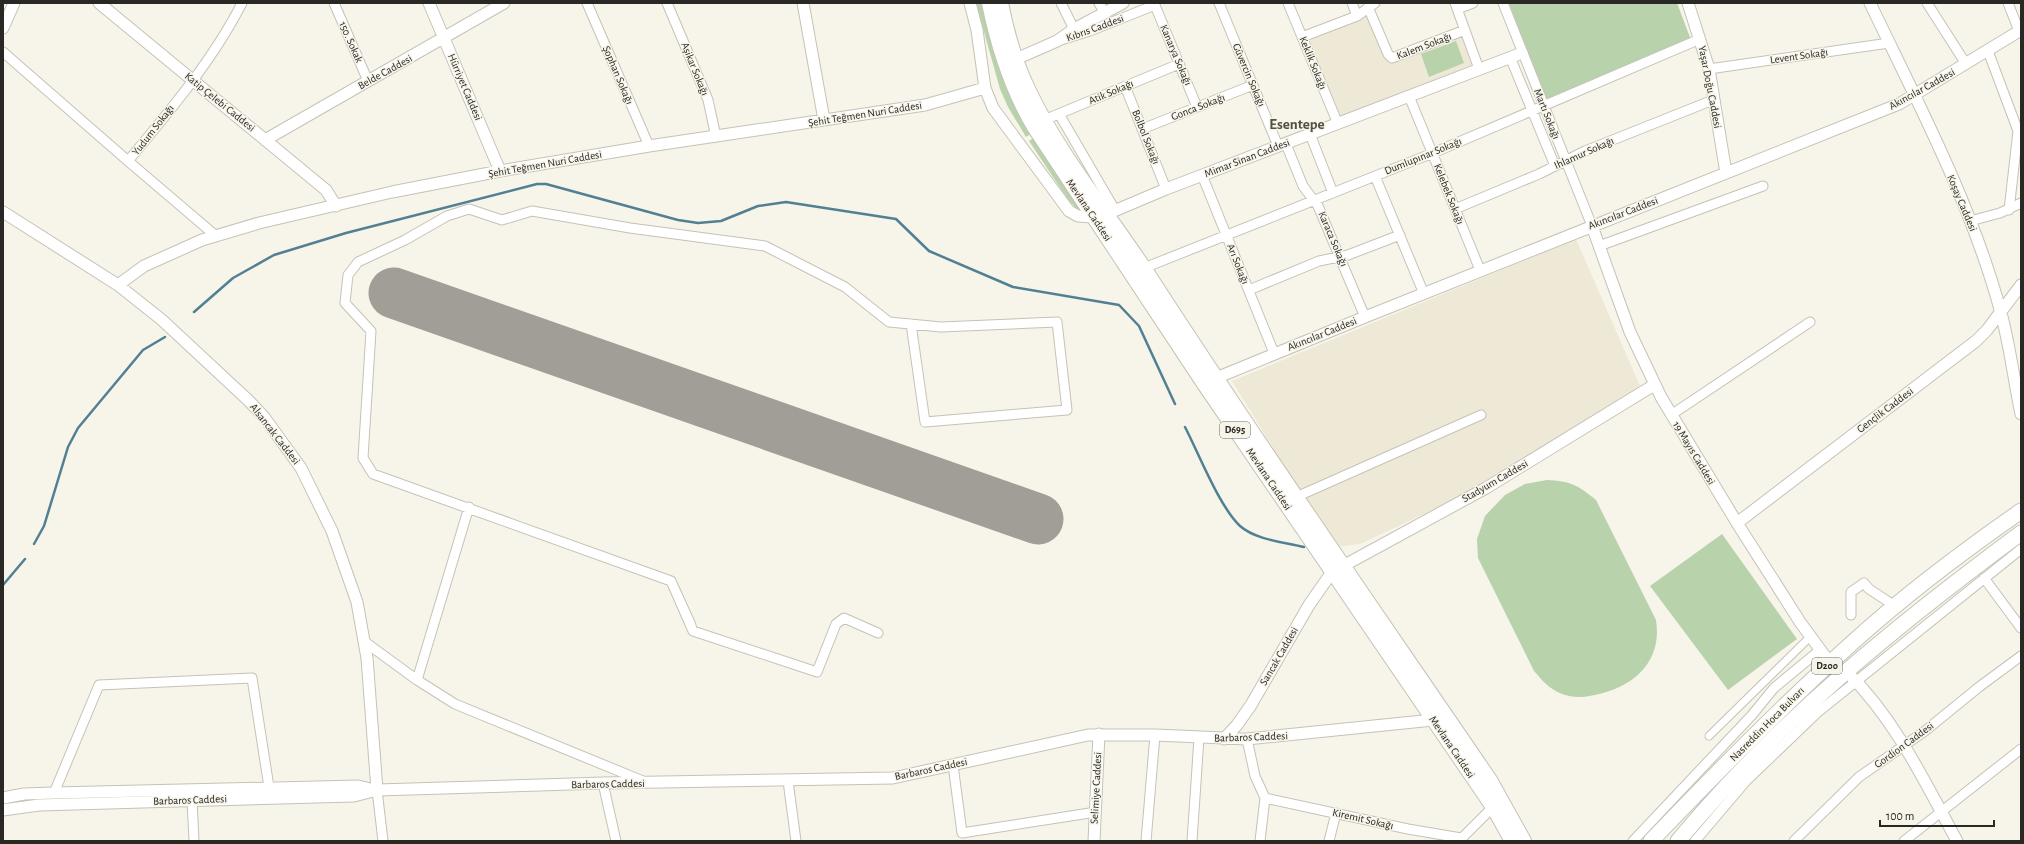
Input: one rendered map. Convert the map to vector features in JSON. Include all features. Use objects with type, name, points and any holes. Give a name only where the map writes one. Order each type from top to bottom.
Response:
[{"type":"highway","name":"Nasreddin Hoca Bulvarı","points":[[1652,841],[1708,771],[1784,706],[1895,606],[1972,545],[2021,511]]},
{"type":"highway","name":"Nasreddin Hoca Bulvarı","points":[[1678,841],[1755,758],[1851,676],[1914,615],[2021,533]]},
{"type":"main road","name":"Mevlana Caddesi","points":[[989,3],[1004,61],[1013,87],[1031,122],[1093,217],[1337,569],[1490,780],[1524,841]]},
{"type":"main road","name":"Mevlana Caddesi","points":[[1001,3],[1016,60],[1028,90],[1044,120],[1111,212],[1144,268],[1296,497],[1337,569],[1434,720],[1493,807],[1512,841]]},
{"type":"street","points":[[3,28],[14,3]]},
{"type":"street","name":"Katip Çelebi Caddesi","points":[[99,3],[326,190],[336,206]]},
{"type":"street","name":"Yudum Sokağı","points":[[216,236],[128,161],[214,50],[242,3]]},
{"type":"street","name":"150. Sokak","points":[[334,3],[368,81]]},
{"type":"street","name":"Hürriyet Caddesi","points":[[429,3],[500,171]]},
{"type":"street","name":"Belde Caddesi","points":[[265,140],[444,39],[504,3]]},
{"type":"street","name":"Şophan Sokağı","points":[[587,3],[648,146]]},
{"type":"street","name":"Aşikar Sokağı","points":[[667,3],[708,100],[716,136]]},
{"type":"street","points":[[802,3],[824,120]]},
{"type":"street","points":[[970,3],[977,30],[985,88],[993,108],[1069,211],[1078,216],[1093,217]]},
{"type":"street","points":[[1061,3],[1074,29]]},
{"type":"street","points":[[1099,3],[1105,14]]},
{"type":"street","name":"Kıbrıs Caddesi","points":[[1057,41],[1074,29],[1105,14],[1123,3]]},
{"type":"street","name":"Güvercin Sokağı","points":[[1219,3],[1253,85],[1282,145]]},
{"type":"street","name":"Keklik Sokağı","points":[[1288,3],[1338,124]]},
{"type":"street","points":[[1352,3],[1357,16]]},
{"type":"street","points":[[1473,3],[1456,6],[1479,69]]},
{"type":"street","name":"Martı Sokağı","points":[[1502,3],[1592,226]]},
{"type":"street","name":"Yaşar Doğu Caddesi","points":[[1688,3],[1709,70],[1726,173]]},
{"type":"street","name":"Koşay Caddesi","points":[[1870,3],[1914,95],[1970,221],[2001,312],[2021,414]]},
{"type":"street","points":[[1927,3],[1966,64]]},
{"type":"street","points":[[2008,3],[2020,31]]},
{"type":"street","name":"Kıbrıs Caddesi","points":[[1016,60],[1057,41],[1090,31],[1154,4]]},
{"type":"street","name":"Kanarya Sokağı","points":[[1154,4],[1197,107]]},
{"type":"street","points":[[1302,37],[1357,16],[1372,5]]},
{"type":"street","name":"Kalem Sokağı","points":[[1372,5],[1388,54],[1392,58],[1465,30]]},
{"type":"street","name":"Akıncılar Caddesi","points":[[1216,378],[1480,270],[1898,104],[2020,31]]},
{"type":"street","name":"Dumlupınar Sokağı","points":[[1144,268],[1433,153],[1700,39]]},
{"type":"street","name":"Levent Sokağı","points":[[1709,70],[1889,43]]},
{"type":"street","points":[[1988,51],[2017,116],[2019,136],[2009,210]]},
{"type":"street","points":[[3,52],[128,161]]},
{"type":"street","name":"Mimar Sinan Caddesi","points":[[1111,212],[1166,189],[1522,53]]},
{"type":"street","name":"Martı Sokağı","points":[[1510,57],[1555,166]]},
{"type":"street","name":"Atik Sokağı","points":[[1044,120],[1179,64]]},
{"type":"street","name":"Gonca Sokağı","points":[[1142,128],[1253,85]]},
{"type":"street","name":"Bolbol Sokağı","points":[[1125,86],[1166,189]]},
{"type":"street","name":"Şehit Teğmen Nuri Caddesi","points":[[118,285],[144,266],[180,249],[253,225],[336,206],[500,171],[648,146],[925,105],[985,88]]},
{"type":"street","name":"Kelebek Sokağı","points":[[1409,96],[1480,270]]},
{"type":"street","name":"Ihlamur Sokağı","points":[[1455,209],[1566,160],[1713,100]]},
{"type":"street","points":[[1059,114],[1111,212]]},
{"type":"street","points":[[1310,134],[1333,193]]},
{"type":"street","name":"Karaca Sokağı","points":[[1282,145],[1303,186],[1315,201],[1365,317]]},
{"type":"street","name":"Arı Sokağı","points":[[1202,176],[1274,353]]},
{"type":"street","points":[[1375,176],[1424,294]]},
{"type":"street","points":[[1599,246],[1762,186]]},
{"type":"street","points":[[1970,221],[2009,210],[2021,203]]},
{"type":"street","points":[[691,625],[671,581],[469,507],[373,474],[363,458],[371,331],[345,303],[348,275],[358,262],[405,240],[447,216],[469,209],[502,220],[532,211],[630,228],[765,246],[845,287],[889,322],[911,324],[941,327],[1057,322],[1067,410],[925,422],[911,324]]},
{"type":"street","name":"Alsancak Caddesi","points":[[3,212],[118,285],[167,324],[249,401],[290,452],[310,486],[332,531],[357,602],[365,642],[377,790]]},
{"type":"street","name":"19 Mayıs Caddesi","points":[[1592,226],[1630,332],[1654,385],[1737,523],[1810,637],[1830,663]]},
{"type":"street","points":[[1248,290],[1319,261],[1340,256],[1400,235]]},
{"type":"street","name":"Gençlik Caddesi","points":[[1737,523],[1959,356],[1987,330],[2021,285]]},
{"type":"street","points":[[1671,415],[1810,322]]},
{"type":"street","name":"Stadyum Caddesi","points":[[1337,569],[1486,488],[1654,385]]},
{"type":"street","points":[[1296,497],[1481,415]]},
{"type":"street","points":[[417,680],[469,507]]},
{"type":"street","points":[[1695,841],[1746,781],[1818,712],[1851,676],[2021,549]]},
{"type":"street","name":"Sancak Caddesi","points":[[1224,739],[1251,706],[1309,605],[1337,569]]},
{"type":"street","points":[[1984,578],[2021,628]]},
{"type":"street","points":[[671,581],[693,631],[817,672],[836,624],[844,618],[878,633]]},
{"type":"street","points":[[1851,615],[1851,592],[1864,583],[1869,590],[1895,606]]},
{"type":"street","points":[[1709,736],[1810,637]]},
{"type":"street","points":[[365,642],[417,680],[455,704],[648,783]]},
{"type":"street","points":[[1633,841],[1708,771],[1774,688],[1820,650]]},
{"type":"street","name":"Gordion Caddesi","points":[[1800,839],[1859,777],[1905,745],[2021,656]]},
{"type":"street","points":[[1851,676],[1905,745],[1957,841]]},
{"type":"street","points":[[54,793],[99,685],[252,678],[269,787]]},
{"type":"street","name":"Barbaros Caddesi","points":[[3,810],[39,805],[354,796],[377,790],[603,783],[893,778],[1074,738],[1099,734],[1247,739],[1434,720]]},
{"type":"street","name":"Selimiye Caddesi","points":[[1094,841],[1099,734]]},
{"type":"street","points":[[1146,841],[1155,735]]},
{"type":"street","points":[[1192,841],[1199,738]]},
{"type":"street","points":[[1247,739],[1255,776],[1265,798],[1260,841]]},
{"type":"street","points":[[1904,841],[2021,749]]},
{"type":"street","points":[[953,765],[962,834],[1096,812]]},
{"type":"street","points":[[788,781],[796,841]]},
{"type":"street","points":[[603,783],[616,841]]},
{"type":"street","name":"Barbaros Caddesi","points":[[3,798],[24,794],[269,787],[358,786],[377,790]]},
{"type":"street","points":[[377,790],[383,841]]},
{"type":"street","name":"Kiremit Sokağı","points":[[1265,798],[1460,840]]},
{"type":"street","points":[[192,800],[194,841]]},
{"type":"street","points":[[1460,840],[1493,807]]},
{"type":"street","points":[[1329,841],[1336,813]]},
{"type":"shaded area","points":[[1368,15],[1388,63],[1461,36],[1472,67],[1341,117],[1309,42],[1311,37]]},
{"type":"shaded area","points":[[1576,239],[1640,386],[1460,497],[1360,544],[1334,547],[1232,381]]},
{"type":"green space","points":[[976,3],[983,3],[996,55],[1007,86],[1022,117],[1032,133],[1026,137],[1008,107],[1000,89]]},
{"type":"green space","points":[[1509,3],[1677,3],[1691,40],[1545,100]]},
{"type":"green space","points":[[1456,41],[1464,63],[1429,77],[1421,54]]},
{"type":"green space","points":[[1035,137],[1083,211],[1077,209],[1069,201],[1029,141]]},
{"type":"green space","points":[[1547,480],[1562,481],[1579,487],[1596,500],[1656,620],[1657,634],[1651,657],[1637,676],[1616,689],[1587,696],[1567,696],[1557,692],[1543,681],[1534,671],[1478,558],[1477,539],[1485,516],[1505,495],[1525,484]]},
{"type":"green space","points":[[1722,534],[1797,639],[1728,690],[1650,586]]},
{"type":"waterway","points":[[194,312],[233,278],[274,255],[346,233],[537,184],[546,184],[678,220],[698,223],[721,221],[758,206],[786,202],[896,219],[929,251],[1013,287],[1119,305],[1139,326],[1175,404]]},
{"type":"waterway","points":[[34,544],[44,526],[68,447],[78,428],[143,350],[165,337]]},
{"type":"waterway","points":[[1185,427],[1217,493],[1232,517],[1240,526],[1247,531],[1262,537],[1304,547]]},
{"type":"waterway","points":[[3,585],[25,559]]},
{"type":"runway","points":[[394,293],[1038,519]]},
{"type":"district","name":"Esentepe","points":[[1297,124]]}]
